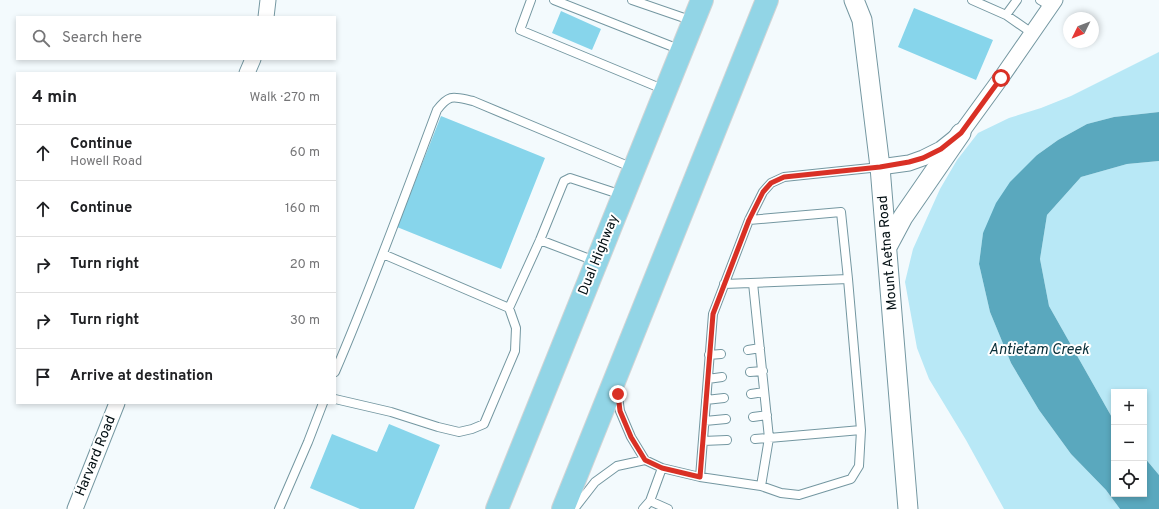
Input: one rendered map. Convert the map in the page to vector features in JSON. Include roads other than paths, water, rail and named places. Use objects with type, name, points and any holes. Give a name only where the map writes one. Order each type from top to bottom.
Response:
[{"type":"main road","name":"Dual Highway","points":[[496,509],[702,0]]},
{"type":"main road","points":[[563,509],[767,0]]},
{"type":"street","points":[[266,16],[268,0]]},
{"type":"street","name":"Mount Aetna Road","points":[[854,0],[862,20],[880,167],[908,509]]},
{"type":"street","points":[[887,247],[903,217],[1032,33],[1048,2]]},
{"type":"street","points":[[247,72],[253,60]]},
{"type":"street","points":[[880,167],[923,158],[941,149],[961,133]]},
{"type":"street","name":"Harvard Road","points":[[75,509],[117,404]]},
{"type":"lane","points":[[531,0],[520,30],[666,90]]},
{"type":"lane","points":[[554,0],[681,50]]},
{"type":"lane","points":[[632,0],[693,21]]},
{"type":"lane","points":[[972,0],[1006,15],[1032,33]]},
{"type":"lane","points":[[1006,15],[1018,0]]},
{"type":"lane","points":[[336,370],[383,254],[437,110],[444,100],[457,98],[473,101],[634,168]]},
{"type":"lane","points":[[700,477],[713,314],[749,220],[763,192],[771,183],[784,177],[880,167]]},
{"type":"lane","points":[[336,398],[391,412],[459,432],[472,430],[484,424],[515,351],[516,328],[509,308],[540,240],[564,182],[570,178],[623,196]]},
{"type":"lane","points":[[617,375],[620,411],[631,437],[645,460],[662,468],[700,477],[761,486],[781,493],[799,495],[851,479],[859,466],[861,430],[842,212],[749,220]]},
{"type":"lane","points":[[540,240],[597,261]]},
{"type":"lane","points":[[383,254],[509,308]]},
{"type":"lane","points":[[724,284],[848,279]]},
{"type":"lane","points":[[753,283],[769,438],[761,486]]},
{"type":"lane","points":[[748,350],[760,348]]},
{"type":"lane","points":[[709,356],[720,354]]},
{"type":"lane","points":[[750,372],[763,371]]},
{"type":"lane","points":[[708,379],[722,377]]},
{"type":"lane","points":[[751,394],[764,392]]},
{"type":"lane","points":[[706,400],[724,398]]},
{"type":"lane","points":[[279,509],[323,404]]},
{"type":"lane","points":[[753,417],[767,416]]},
{"type":"lane","points":[[705,421],[726,419]]},
{"type":"lane","points":[[755,439],[861,430]]},
{"type":"lane","points":[[703,441],[727,440]]},
{"type":"lane","points":[[574,509],[595,482],[617,466],[645,460]]},
{"type":"lane","points":[[642,509],[650,501],[662,468]]},
{"type":"lane","points":[[650,501],[668,509]]},
{"type":"water","name":"Antietam Creek","points":[[1159,112],[1159,161],[1127,164],[1081,177],[1047,215],[1040,259],[1049,306],[1111,416],[1111,497],[1071,454],[1039,410],[1011,363],[990,312],[979,264],[983,233],[996,203],[1010,182],[1037,155],[1058,140],[1087,124],[1114,117]]},
{"type":"water","name":"Antietam Creek","points":[[1147,461],[1159,475],[1159,509],[1120,509],[1111,497],[1147,497]]}]
